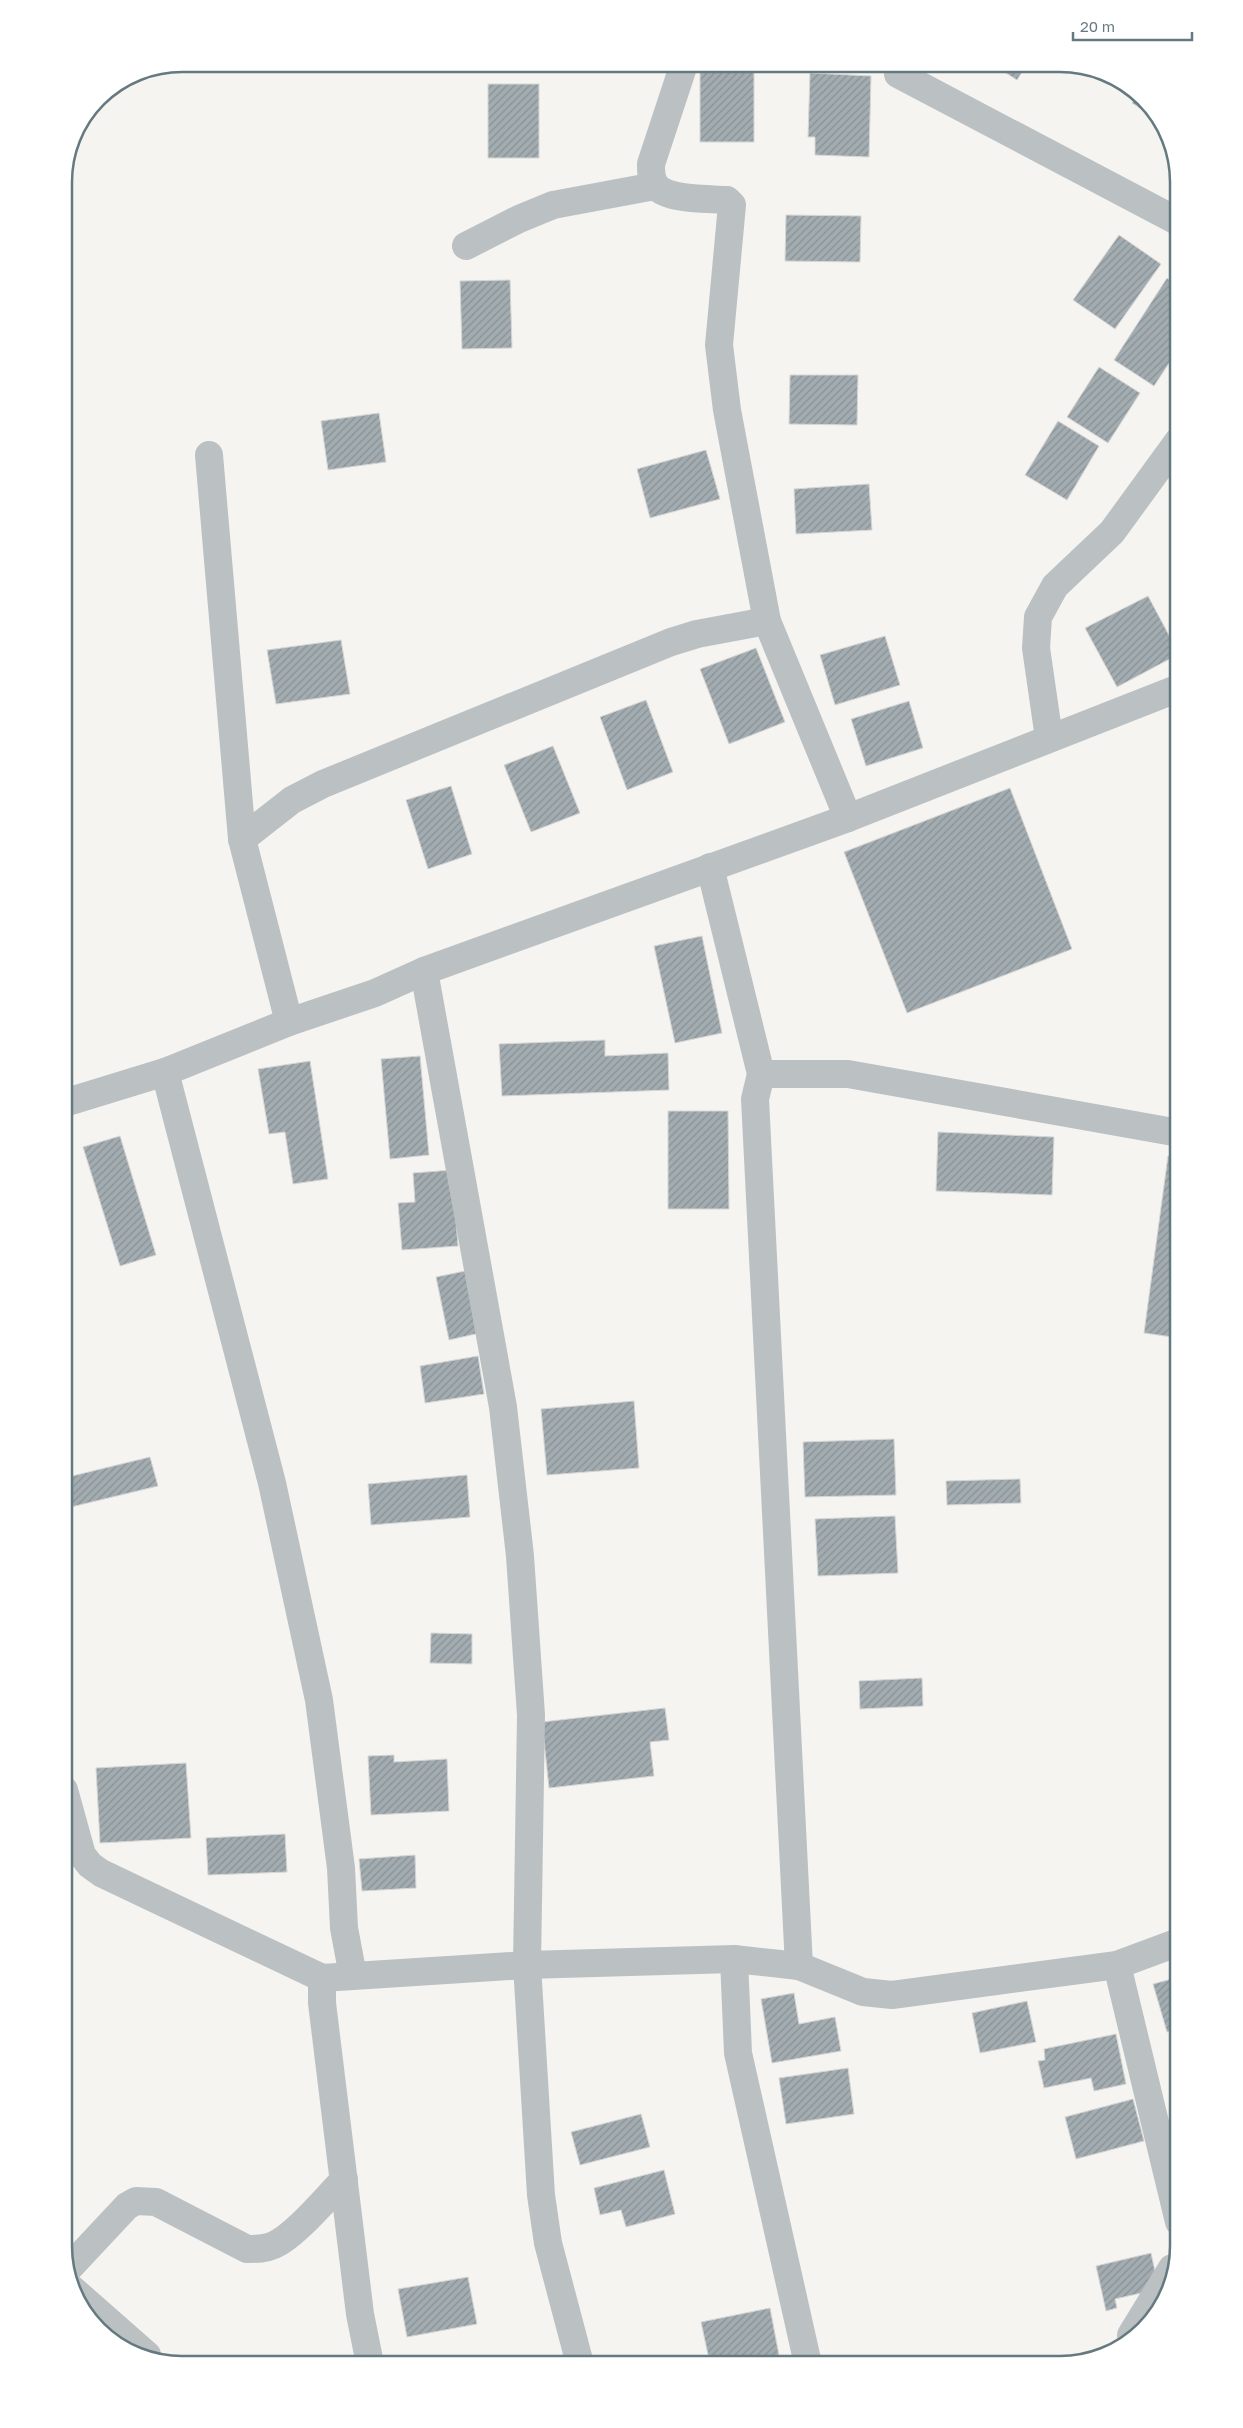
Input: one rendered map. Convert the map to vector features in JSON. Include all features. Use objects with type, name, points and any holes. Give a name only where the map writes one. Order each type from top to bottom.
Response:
[{"type":"street","points":[[681,73],[651,164],[652,176],[656,186],[664,193],[674,196],[727,200],[732,205],[719,345],[727,410],[767,620],[848,818]]},
{"type":"street","points":[[898,74],[1170,217]]},
{"type":"street","points":[[466,246],[519,219],[553,205],[656,186]]},
{"type":"street","points":[[1049,738],[1036,648],[1038,617],[1055,586],[1112,532],[1170,452]]},
{"type":"street","points":[[209,455],[242,839],[289,1022]]},
{"type":"street","points":[[242,839],[292,800],[323,784],[671,642],[697,634],[767,620]]},
{"type":"street","points":[[73,1100],[165,1072],[289,1022],[375,993],[424,970],[848,818],[1170,691]]},
{"type":"street","points":[[710,867],[762,1074],[755,1099],[799,1966]]},
{"type":"street","points":[[424,970],[503,1407],[520,1556],[531,1715],[527,1965],[541,2195],[548,2243],[578,2355]]},
{"type":"street","points":[[165,1072],[272,1483],[319,1700],[341,1868],[344,1928],[353,1976]]},
{"type":"street","points":[[762,1074],[848,1074],[1170,1131]]},
{"type":"street","points":[[73,1822],[82,1855],[90,1865],[101,1873],[322,1978],[527,1965],[734,1959],[799,1966],[863,1992],[892,1995],[1117,1965],[1170,1945]]},
{"type":"street","points":[[734,1959],[738,2053],[806,2356]]},
{"type":"street","points":[[1117,1965],[1170,2185]]},
{"type":"street","points":[[322,1978],[322,2003],[360,2314],[368,2355]]},
{"type":"street","points":[[74,2263],[127,2206],[136,2201],[156,2202],[248,2249],[262,2249],[276,2244],[287,2236],[344,2180]]},
{"type":"street","points":[[1139,2322],[1166,2279]]},
{"type":"street","points":[[89,2304],[135,2344]]},
{"type":"building","points":[[700,73],[754,73],[754,142],[700,142]]},
{"type":"building","points":[[810,73],[871,76],[869,157],[815,155],[815,137],[808,137]]},
{"type":"building","points":[[1006,73],[1021,73],[1017,80]]},
{"type":"building","points":[[488,84],[539,84],[539,158],[488,158]]},
{"type":"building","points":[[1134,101],[1143,110],[1132,103]]},
{"type":"building","points":[[786,215],[861,216],[860,262],[785,261]]},
{"type":"building","points":[[1119,235],[1161,264],[1115,329],[1073,300]]},
{"type":"building","points":[[1167,278],[1170,280],[1170,362],[1154,386],[1114,360]]},
{"type":"building","points":[[510,280],[512,348],[462,349],[460,281]]},
{"type":"building","points":[[1099,367],[1140,393],[1108,443],[1067,417]]},
{"type":"building","points":[[790,375],[858,375],[857,425],[789,424]]},
{"type":"building","points":[[379,413],[386,462],[328,470],[321,421]]},
{"type":"building","points":[[1058,421],[1099,446],[1067,500],[1025,475]]},
{"type":"building","points":[[706,450],[720,499],[650,518],[637,469]]},
{"type":"building","points":[[869,484],[872,530],[796,534],[794,489]]},
{"type":"building","points":[[1148,596],[1170,637],[1170,659],[1117,687],[1085,628]]},
{"type":"building","points":[[885,636],[900,685],[835,705],[820,655]]},
{"type":"building","points":[[341,640],[350,694],[276,704],[267,650]]},
{"type":"building","points":[[756,648],[785,722],[729,744],[700,669]]},
{"type":"building","points":[[646,700],[673,772],[627,790],[600,717]]},
{"type":"building","points":[[909,701],[923,748],[866,766],[851,719]]},
{"type":"building","points":[[553,746],[580,813],[531,832],[504,765]]},
{"type":"building","points":[[451,786],[472,854],[428,869],[406,800]]},
{"type":"building","points":[[1010,788],[1072,949],[907,1013],[844,852]]},
{"type":"building","points":[[702,936],[722,1033],[675,1043],[654,946]]},
{"type":"building","points":[[605,1040],[605,1056],[668,1053],[669,1090],[502,1096],[499,1044]]},
{"type":"building","points":[[420,1056],[429,1155],[390,1159],[381,1059]]},
{"type":"building","points":[[310,1061],[328,1179],[293,1184],[285,1132],[269,1134],[258,1069]]},
{"type":"building","points":[[668,1111],[728,1111],[729,1209],[668,1209]]},
{"type":"building","points":[[938,1132],[1054,1137],[1052,1195],[936,1191]]},
{"type":"building","points":[[120,1136],[156,1255],[120,1266],[83,1147]]},
{"type":"building","points":[[1168,1156],[1170,1156],[1170,1337],[1144,1333]]},
{"type":"building","points":[[452,1170],[458,1246],[402,1250],[398,1203],[415,1202],[413,1173]]},
{"type":"building","points":[[470,1270],[484,1332],[449,1340],[436,1277]]},
{"type":"building","points":[[478,1356],[484,1394],[425,1403],[420,1366]]},
{"type":"building","points":[[634,1401],[639,1468],[547,1475],[541,1409]]},
{"type":"building","points":[[894,1439],[896,1495],[805,1497],[803,1442]]},
{"type":"building","points":[[150,1457],[158,1486],[73,1507],[73,1476]]},
{"type":"building","points":[[467,1475],[470,1517],[371,1525],[368,1484]]},
{"type":"building","points":[[1020,1479],[1021,1503],[947,1505],[946,1481]]},
{"type":"building","points":[[895,1516],[898,1573],[818,1576],[815,1519]]},
{"type":"building","points":[[431,1633],[472,1634],[472,1664],[430,1663]]},
{"type":"building","points":[[922,1678],[923,1706],[860,1709],[859,1681]]},
{"type":"building","points":[[665,1708],[669,1740],[650,1742],[654,1776],[549,1788],[542,1722]]},
{"type":"building","points":[[394,1755],[394,1762],[447,1759],[449,1811],[371,1815],[368,1756]]},
{"type":"building","points":[[186,1763],[191,1838],[100,1843],[96,1768]]},
{"type":"building","points":[[285,1834],[287,1872],[208,1875],[206,1838]]},
{"type":"building","points":[[415,1855],[416,1888],[362,1891],[359,1859]]},
{"type":"building","points":[[1170,1979],[1170,2031],[1167,2032],[1153,1984]]},
{"type":"building","points":[[794,1993],[799,2024],[835,2017],[841,2051],[772,2063],[761,1999]]},
{"type":"building","points":[[1027,2001],[1036,2042],[980,2053],[972,2013]]},
{"type":"building","points":[[1116,2034],[1126,2084],[1094,2091],[1091,2078],[1044,2088],[1038,2061],[1045,2060],[1044,2049]]},
{"type":"building","points":[[848,2068],[854,2114],[786,2124],[779,2078]]},
{"type":"building","points":[[1133,2099],[1144,2141],[1076,2159],[1065,2117]]},
{"type":"building","points":[[641,2114],[650,2147],[580,2165],[571,2132]]},
{"type":"building","points":[[664,2170],[675,2214],[626,2227],[621,2210],[600,2215],[594,2188]]},
{"type":"building","points":[[1151,2253],[1159,2289],[1115,2299],[1117,2308],[1106,2311],[1096,2266]]},
{"type":"building","points":[[468,2277],[477,2324],[407,2337],[398,2289]]},
{"type":"building","points":[[770,2308],[779,2355],[708,2356],[701,2322]]}]
